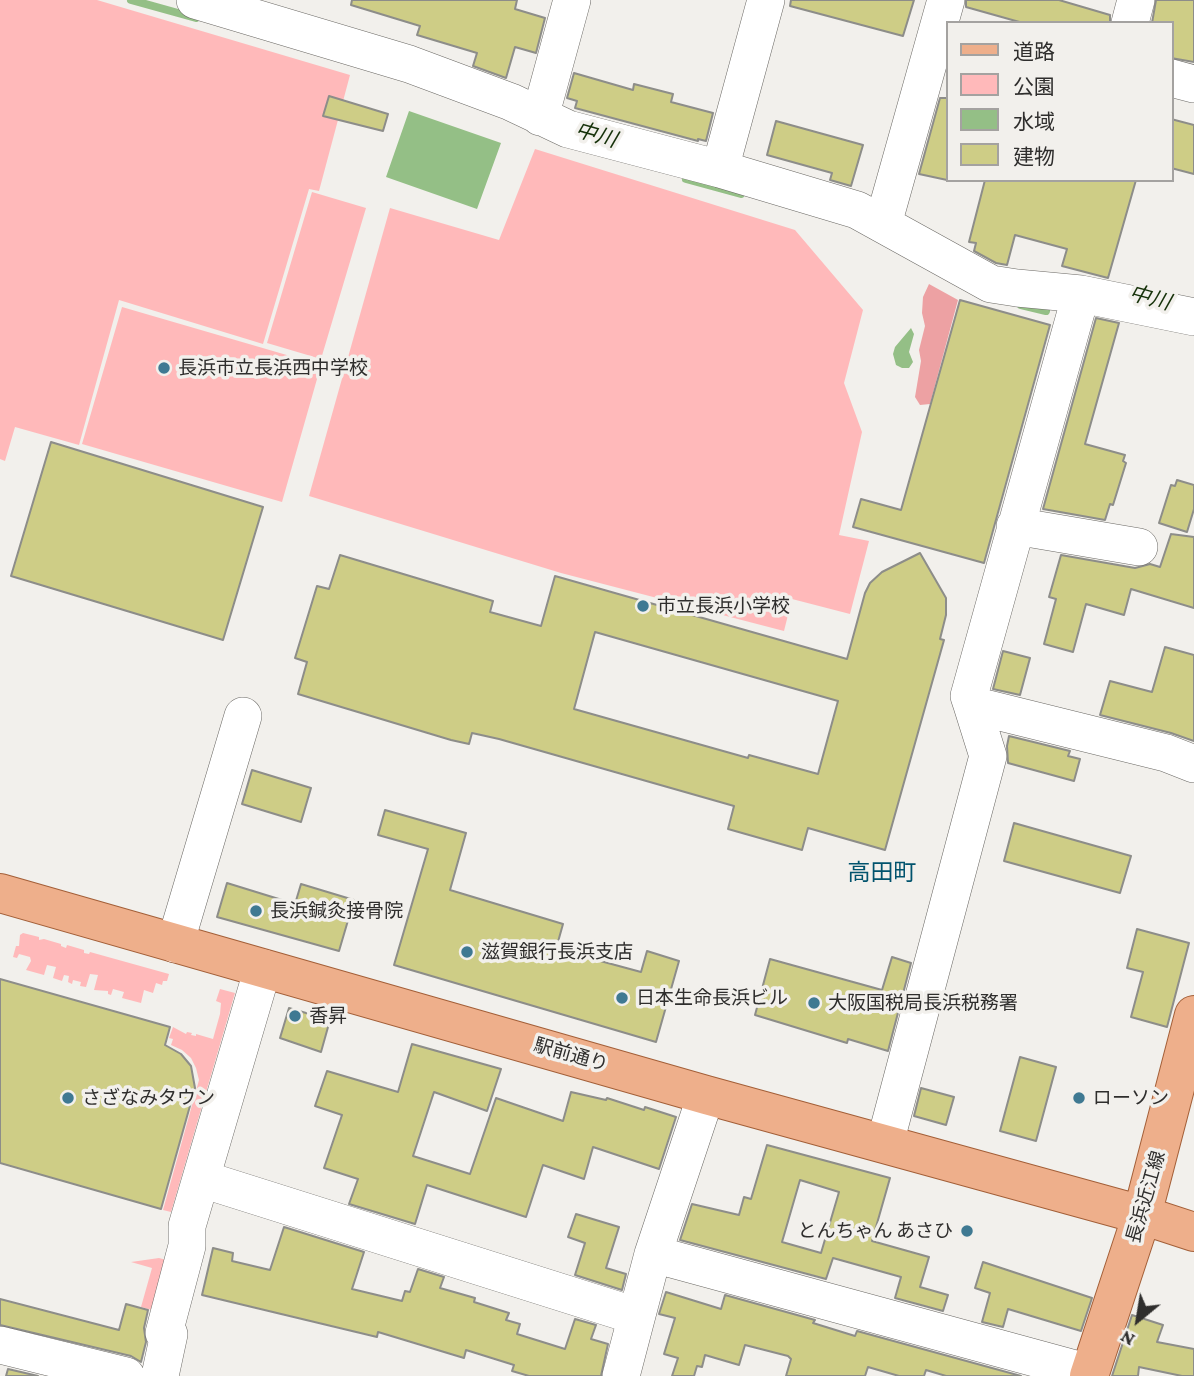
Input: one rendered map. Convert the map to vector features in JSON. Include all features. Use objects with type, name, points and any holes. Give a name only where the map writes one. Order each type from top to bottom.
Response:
[{"type":"main road","name":"駅前通り","points":[[0,893],[706,1095],[1142,1215],[1194,1232]]},
{"type":"main road","name":"長浜近江線","points":[[1089,1375],[1142,1215],[1194,1015]]},
{"type":"street","points":[[195,0],[409,64],[511,102],[568,130],[720,169],[857,209],[991,284],[1081,294],[1194,317]]},
{"type":"street","points":[[540,117],[572,0]]},
{"type":"street","points":[[720,169],[766,0]]},
{"type":"street","points":[[1131,21],[1136,0]]},
{"type":"street","points":[[883,224],[946,26]]},
{"type":"street","points":[[1173,79],[1194,84]]},
{"type":"street","points":[[885,1143],[988,755],[969,696],[1081,294]]},
{"type":"street","points":[[1015,526],[1139,547]]},
{"type":"street","points":[[972,705],[1166,753],[1194,764]]},
{"type":"street","points":[[174,944],[243,716]]},
{"type":"street","points":[[160,1376],[169,1334],[164,1333],[187,1246],[187,1226],[262,968]]},
{"type":"street","points":[[621,1376],[653,1254],[706,1095]]},
{"type":"street","points":[[202,1179],[636,1316]]},
{"type":"street","points":[[653,1254],[1089,1375]]},
{"type":"street","points":[[0,1346],[126,1376]]},
{"type":"green space","points":[[0,0],[97,0],[350,75],[319,191],[309,189],[263,344],[119,300],[79,445],[15,427],[5,461],[0,459]]},
{"type":"green space","points":[[535,149],[795,230],[863,310],[844,383],[862,432],[839,535],[869,541],[850,614],[792,599],[784,631],[561,573],[309,496],[390,208],[499,240]]},
{"type":"green space","points":[[312,192],[366,208],[321,359],[267,343]]},
{"type":"green space","points":[[122,307],[321,365],[282,502],[82,444]]},
{"type":"green space","points":[[23,933],[39,937],[39,940],[61,944],[66,948],[67,945],[84,950],[84,953],[90,952],[169,974],[167,981],[163,981],[162,985],[156,983],[153,993],[144,990],[141,1003],[122,998],[124,992],[113,989],[111,995],[108,991],[94,990],[98,975],[90,974],[86,987],[80,986],[81,982],[68,982],[69,976],[64,975],[62,981],[53,978],[56,967],[47,965],[44,975],[26,970],[31,961],[30,957],[19,954],[17,958],[13,957]]},
{"type":"green space","points":[[220,989],[235,993],[171,1212],[163,1210],[199,1080],[191,1058],[171,1045],[173,1039],[169,1038],[173,1027],[186,1034],[187,1032],[213,1039],[220,1014],[221,1003],[216,1001]]},
{"type":"green space","points":[[159,1258],[174,1262],[160,1312],[141,1307],[152,1268],[131,1262]]},
{"type":"shaded area","points":[[929,284],[958,300],[930,404],[920,405],[915,397],[921,361],[919,350],[925,326],[923,297]]},
{"type":"water","points":[[409,111],[501,143],[477,209],[386,177]]},
{"type":"water","points":[[911,328],[914,334],[909,352],[913,362],[909,368],[902,368],[896,365],[893,354],[895,347]]},
{"type":"building","points":[[352,0],[517,0],[515,9],[545,18],[536,53],[515,47],[506,78],[473,66],[477,53],[417,35],[420,26],[351,5]]},
{"type":"building","points":[[791,0],[914,0],[903,36],[790,6]]},
{"type":"building","points":[[966,0],[1059,0],[1110,15],[1110,21],[1016,21],[966,7]]},
{"type":"building","points":[[1156,0],[1194,0],[1194,62],[1173,58],[1173,21],[1152,21]]},
{"type":"building","points":[[574,73],[633,90],[634,84],[673,94],[671,102],[713,113],[706,141],[575,108],[577,101],[567,98]]},
{"type":"building","points":[[329,96],[388,114],[383,131],[323,116]]},
{"type":"building","points":[[940,98],[946,98],[946,180],[919,174]]},
{"type":"building","points":[[1173,120],[1194,125],[1194,174],[1173,169]]},
{"type":"building","points":[[776,121],[863,145],[851,186],[830,180],[832,173],[767,155]]},
{"type":"building","points":[[984,182],[1135,182],[1108,278],[1062,266],[1067,249],[1015,235],[1007,265],[996,263],[974,251],[976,243],[969,242]]},
{"type":"building","points":[[960,300],[1050,325],[984,563],[853,527],[861,499],[901,510]]},
{"type":"building","points":[[1096,318],[1119,323],[1085,444],[1125,455],[1123,461],[1126,463],[1113,505],[1110,504],[1105,520],[1043,509]]},
{"type":"building","points":[[51,442],[263,507],[223,640],[11,576]]},
{"type":"building","points":[[1177,480],[1194,485],[1194,509],[1187,532],[1159,523],[1171,485],[1175,486]]},
{"type":"building","points":[[1171,534],[1194,537],[1194,608],[1131,589],[1124,615],[1086,604],[1073,652],[1044,644],[1056,599],[1049,597],[1061,555],[1135,568],[1150,564],[1160,567]]},
{"type":"building","points":[[920,553],[946,598],[946,615],[940,639],[944,640],[885,850],[808,828],[802,850],[728,829],[734,806],[499,739],[472,733],[469,744],[451,740],[298,694],[307,662],[295,658],[317,586],[329,589],[340,555],[493,601],[490,612],[541,626],[555,576],[847,659],[865,593],[870,583],[882,572]],"holes":[[[595,632],[838,701],[818,774],[749,755],[748,758],[574,709]]]},
{"type":"building","points":[[1165,647],[1194,655],[1194,741],[1100,715],[1110,681],[1152,692]]},
{"type":"building","points":[[1003,651],[1030,658],[1020,695],[993,689]]},
{"type":"building","points":[[1009,736],[1070,751],[1068,756],[1080,759],[1074,781],[1008,763]]},
{"type":"building","points":[[252,770],[311,788],[301,822],[242,804]]},
{"type":"building","points":[[385,810],[466,833],[450,890],[563,924],[556,949],[641,972],[647,951],[679,961],[656,1042],[394,965],[428,849],[378,835]]},
{"type":"building","points":[[1014,823],[1131,856],[1120,893],[1004,861]]},
{"type":"building","points":[[227,883],[295,904],[301,884],[354,900],[339,951],[217,917]]},
{"type":"building","points":[[1137,929],[1189,943],[1167,1027],[1131,1017],[1143,972],[1127,968]]},
{"type":"building","points":[[892,957],[911,963],[888,1051],[848,1039],[847,1043],[755,1015],[770,959],[882,990]]},
{"type":"building","points":[[0,979],[170,1027],[165,1045],[181,1054],[191,1066],[195,1088],[161,1209],[0,1163]]},
{"type":"building","points":[[289,1008],[330,1020],[321,1052],[280,1038]]},
{"type":"building","points":[[412,1044],[501,1069],[487,1111],[434,1092],[413,1156],[470,1174],[496,1098],[563,1121],[571,1092],[606,1100],[607,1098],[644,1110],[645,1107],[676,1117],[659,1169],[593,1147],[584,1179],[543,1165],[526,1217],[427,1185],[415,1224],[349,1204],[358,1179],[324,1168],[342,1115],[315,1106],[327,1071],[398,1092]]},
{"type":"building","points":[[1020,1057],[1056,1067],[1036,1141],[1000,1131]]},
{"type":"building","points":[[921,1088],[954,1097],[946,1125],[914,1116]]},
{"type":"building","points":[[767,1145],[890,1178],[872,1241],[929,1257],[920,1287],[948,1295],[943,1311],[895,1298],[901,1277],[833,1258],[826,1279],[680,1240],[692,1204],[739,1215],[744,1197],[751,1199]],"holes":[[[800,1180],[839,1192],[821,1253],[782,1242]]]},
{"type":"building","points":[[576,1214],[619,1227],[606,1268],[626,1274],[622,1290],[575,1275],[585,1243],[568,1237]]},
{"type":"building","points":[[284,1227],[364,1252],[352,1289],[402,1301],[405,1291],[410,1292],[418,1269],[444,1277],[440,1288],[475,1298],[474,1302],[509,1313],[506,1320],[520,1324],[517,1334],[565,1349],[575,1319],[596,1325],[591,1339],[608,1344],[601,1376],[529,1376],[512,1371],[514,1365],[466,1350],[464,1358],[378,1332],[377,1337],[202,1295],[213,1248],[233,1253],[232,1261],[270,1270]]},
{"type":"building","points":[[983,1262],[1092,1298],[1081,1331],[1008,1309],[1003,1327],[982,1322],[990,1293],[975,1288]]},
{"type":"building","points":[[666,1292],[721,1309],[725,1295],[815,1320],[813,1323],[855,1336],[857,1331],[1021,1376],[946,1376],[926,1370],[924,1376],[899,1376],[868,1367],[865,1376],[786,1376],[791,1359],[788,1356],[745,1345],[739,1365],[705,1355],[702,1367],[697,1366],[694,1376],[672,1376],[678,1358],[664,1354],[675,1318],[659,1314]]},
{"type":"building","points":[[0,1299],[119,1330],[126,1304],[148,1310],[144,1328],[146,1342],[141,1362],[131,1356],[0,1325]]},
{"type":"building","points":[[1132,1315],[1163,1325],[1157,1342],[1194,1349],[1194,1376],[1139,1367],[1138,1376],[1112,1376]]},
{"type":"building","points":[[8,1369],[38,1376],[6,1376]]},
{"type":"waterway","name":"中川","points":[[131,0],[196,18]]},
{"type":"waterway","name":"中川","points":[[686,179],[741,194]]},
{"type":"waterway","name":"中川","points":[[1021,305],[1046,311]]},
{"type":"place","name":"長浜市立長浜西中学校","points":[[164,368]]},
{"type":"place","name":"市立長浜小学校","points":[[643,606]]},
{"type":"place","name":"長浜鍼灸接骨院","points":[[256,911]]},
{"type":"place","name":"滋賀銀行長浜支店","points":[[467,952]]},
{"type":"place","name":"日本生命長浜ビル","points":[[622,998]]},
{"type":"place","name":"大阪国税局長浜税務署","points":[[814,1003]]},
{"type":"place","name":"香昇","points":[[295,1016]]},
{"type":"place","name":"さざなみタウン","points":[[68,1098]]},
{"type":"place","name":"ローソン","points":[[1079,1098]]},
{"type":"place","name":"とんちゃん あさひ","points":[[967,1231]]},
{"type":"district","name":"高田町","points":[[882,873]]}]
